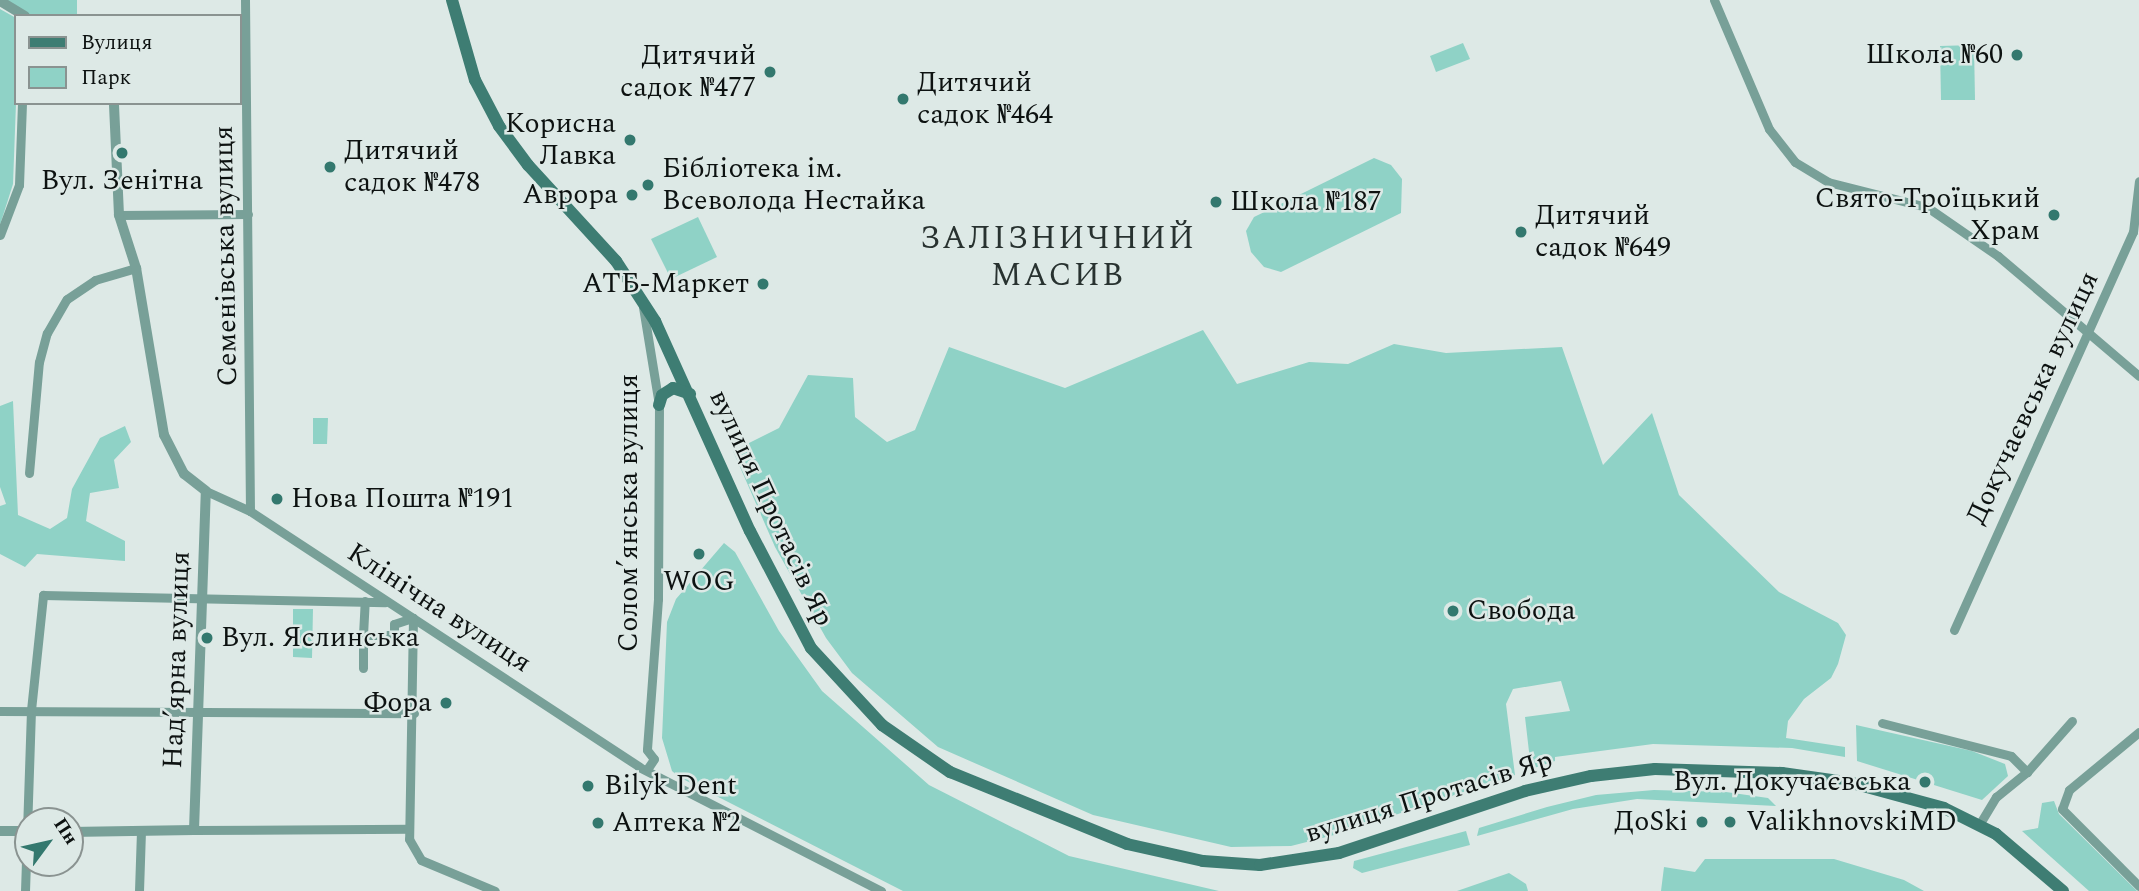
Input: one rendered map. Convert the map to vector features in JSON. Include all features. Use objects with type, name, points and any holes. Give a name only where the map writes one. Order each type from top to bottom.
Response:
[{"type":"main road","name":"Соломʼянська вулиця","points":[[452,0],[475,80],[499,126],[528,165],[616,261],[641,298]]},
{"type":"main road","name":"вулиця Протасів Яр","points":[[641,298],[690,394],[786,608],[811,648],[852,698],[902,741],[950,772],[1127,844],[1233,864],[1301,861],[1370,844],[1561,781],[1655,769],[1782,773],[1852,783],[1921,800],[1979,825],[2016,848],[2063,891]]},
{"type":"main road","points":[[659,405],[662,395],[673,388],[690,394]]},
{"type":"street","name":"Семенівська вулиця","points":[[245,0],[250,511]]},
{"type":"street","points":[[1714,0],[1769,129],[1796,162],[1828,182],[1927,207],[1998,256],[2139,376]]},
{"type":"street","points":[[0,1],[21,14]]},
{"type":"street","points":[[0,235],[19,185],[22,105]]},
{"type":"street","name":"Клінічна вулиця","points":[[114,105],[119,215],[136,268],[164,435],[184,474],[205,491],[250,511],[387,602],[716,809],[881,891]]},
{"type":"street","name":"Докучаєвська вулиця","points":[[1954,630],[2133,232],[2139,181]]},
{"type":"street","points":[[119,215],[248,214]]},
{"type":"street","points":[[29,473],[39,362],[47,333],[67,299],[95,279],[136,268]]},
{"type":"street","name":"Соломʼянська вулиця","points":[[641,298],[659,405],[658,599],[648,750],[654,760],[648,768]]},
{"type":"street","name":"Надʼярна вулиця","points":[[194,830],[205,491]]},
{"type":"street","points":[[28,807],[31,710],[43,595],[202,596],[387,602]]},
{"type":"street","points":[[363,668],[365,601]]},
{"type":"street","points":[[363,635],[394,635],[394,624],[413,618],[415,713],[409,830],[421,860],[495,891]]},
{"type":"street","points":[[0,711],[198,709],[415,713]]},
{"type":"street","points":[[1979,825],[1996,797],[2027,772],[2072,721]]},
{"type":"street","points":[[1882,723],[2011,756],[2027,772]]},
{"type":"street","points":[[2139,732],[2069,790],[2062,809],[2139,886]]},
{"type":"street","points":[[636,761],[638,752],[648,750]]},
{"type":"street","points":[[84,832],[409,830]]},
{"type":"street","points":[[139,891],[141,832]]},
{"type":"green space","points":[[0,0],[77,0],[77,14],[22,14]]},
{"type":"green space","points":[[0,9],[14,17],[16,105],[13,184],[0,225]]},
{"type":"green space","points":[[1463,43],[1470,59],[1436,72],[1430,56]]},
{"type":"green space","points":[[1974,45],[1975,100],[1941,100],[1940,46]]},
{"type":"green space","points":[[1374,158],[1391,165],[1402,179],[1401,213],[1281,272],[1264,267],[1251,252],[1246,231],[1254,217]]},
{"type":"green space","points":[[698,217],[717,257],[671,279],[651,239]]},
{"type":"green space","points":[[1203,330],[1237,384],[1309,362],[1348,364],[1394,344],[1446,353],[1562,347],[1603,465],[1652,413],[1679,495],[1779,592],[1838,623],[1846,635],[1838,664],[1831,678],[1804,699],[1788,721],[1786,738],[1845,747],[1845,757],[1792,748],[1653,744],[1555,757],[1555,761],[1531,769],[1525,717],[1570,711],[1561,681],[1513,689],[1506,704],[1515,775],[1338,834],[1291,846],[1231,847],[1093,815],[938,747],[852,673],[826,638],[775,547],[733,451],[779,428],[808,375],[853,378],[855,417],[887,442],[915,430],[949,347],[1065,388]]},
{"type":"green space","points":[[13,401],[18,515],[50,529],[67,518],[72,489],[100,438],[125,426],[131,442],[114,460],[119,488],[90,493],[86,521],[125,541],[125,561],[37,554],[25,567],[0,554],[0,506],[6,504],[0,487],[0,406]]},
{"type":"green space","points":[[313,418],[328,418],[327,444],[313,444]]},
{"type":"green space","points":[[724,543],[735,552],[779,631],[822,691],[929,785],[1069,856],[1219,891],[903,891],[679,777],[672,771],[662,738],[667,622],[676,599]]},
{"type":"green space","points":[[293,609],[313,609],[312,658],[293,657]]},
{"type":"green space","points":[[1856,725],[1972,751],[2005,764],[2008,776],[1982,800],[1857,761]]},
{"type":"green space","points":[[1654,790],[1726,792],[1768,798],[1776,806],[1637,799],[1573,809],[1477,836],[1479,828],[1547,807],[1596,795]]},
{"type":"green space","points":[[2054,801],[2059,814],[2137,891],[2089,891],[2022,831],[2038,828],[2042,803]]},
{"type":"green space","points":[[1466,831],[1470,845],[1362,873],[1353,868],[1354,861]]},
{"type":"green space","points":[[1705,859],[1834,859],[1904,880],[1924,891],[1661,891],[1664,867],[1695,872]]},
{"type":"green space","points":[[1509,873],[1526,884],[1528,891],[1457,891]]},
{"type":"place","name":"Школа №60","points":[[2017,55]]},
{"type":"place","name":"Дитячий садок №477","points":[[770,72]]},
{"type":"place","name":"Дитячий садок №464","points":[[903,99]]},
{"type":"place","name":"Корисна Лавка","points":[[630,140]]},
{"type":"place","name":"Вул. Зенітна","points":[[122,153]]},
{"type":"place","name":"Дитячий садок №478","points":[[330,167]]},
{"type":"place","name":"Бібліотека ім. Всеволода Нестайка","points":[[648,185]]},
{"type":"place","name":"Аврора","points":[[632,195]]},
{"type":"place","name":"Школа №187","points":[[1216,202]]},
{"type":"place","name":"Свято-Троїцький Храм","points":[[2054,215]]},
{"type":"place","name":"Дитячий садок №649","points":[[1521,232]]},
{"type":"place","name":"АТБ-Маркет","points":[[763,284]]},
{"type":"place","name":"Нова Пошта №191","points":[[277,499]]},
{"type":"place","name":"WOG","points":[[699,554]]},
{"type":"place","name":"Свобода","points":[[1453,611]]},
{"type":"place","name":"Вул. Яслинська","points":[[207,638]]},
{"type":"place","name":"Фора","points":[[446,703]]},
{"type":"place","name":"Вул. Докучаєвська","points":[[1925,782]]},
{"type":"place","name":"Bilyk Dent","points":[[588,786]]},
{"type":"place","name":"ДоSki","points":[[1702,822]]},
{"type":"place","name":"ValikhnovskiMD","points":[[1730,822]]},
{"type":"place","name":"Аптека №2","points":[[598,823]]},
{"type":"district","name":"ЗАЛІЗНИЧНИЙ МАСИВ","points":[[1058,258]]}]
